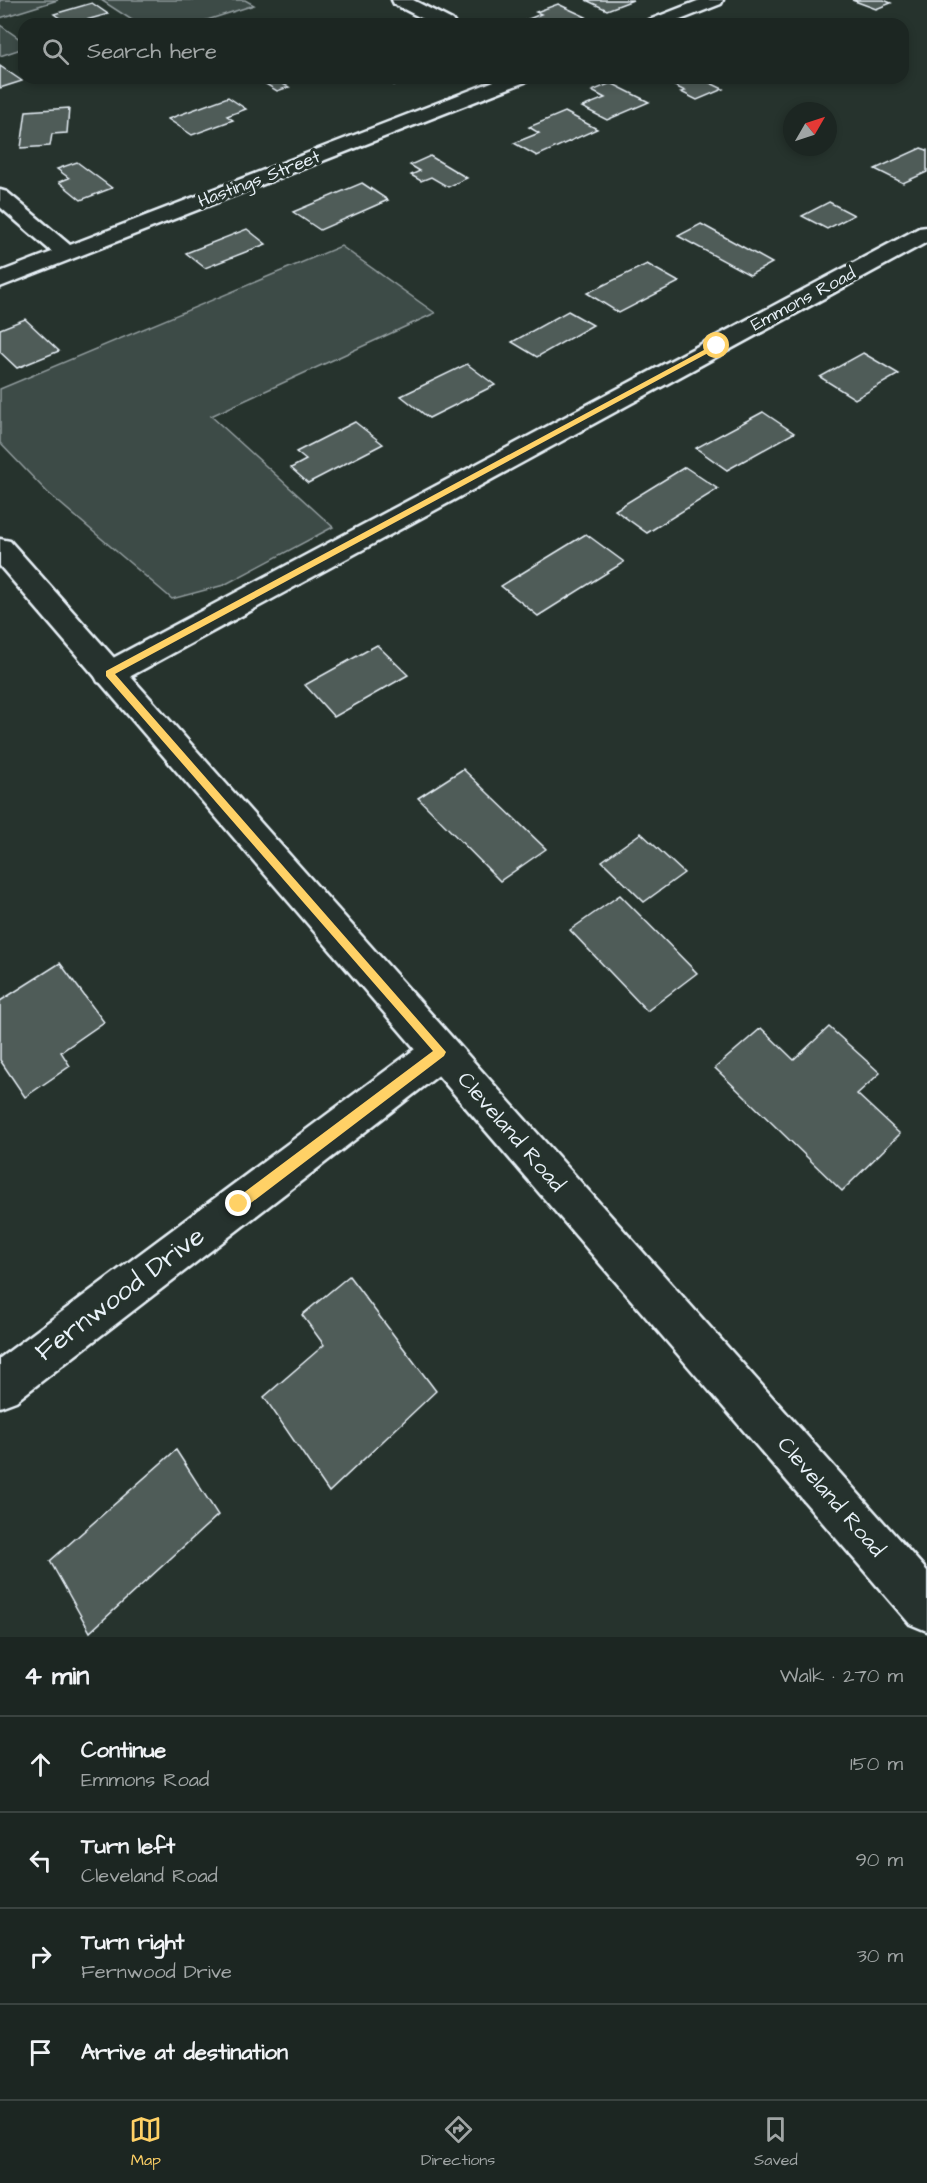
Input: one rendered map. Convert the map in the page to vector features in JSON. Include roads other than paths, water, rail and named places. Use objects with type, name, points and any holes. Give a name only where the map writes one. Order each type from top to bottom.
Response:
[{"type":"street","points":[[400,0],[434,18]]},
{"type":"street","points":[[670,18],[716,0]]},
{"type":"street","name":"Hastings Street","points":[[0,280],[503,84]]},
{"type":"street","points":[[0,196],[66,253]]},
{"type":"street","name":"Emmons Road","points":[[109,674],[927,232]]},
{"type":"street","name":"Cleveland Road","points":[[0,548],[927,1607]]},
{"type":"street","name":"Fernwood Drive","points":[[0,1385],[440,1052]]}]
